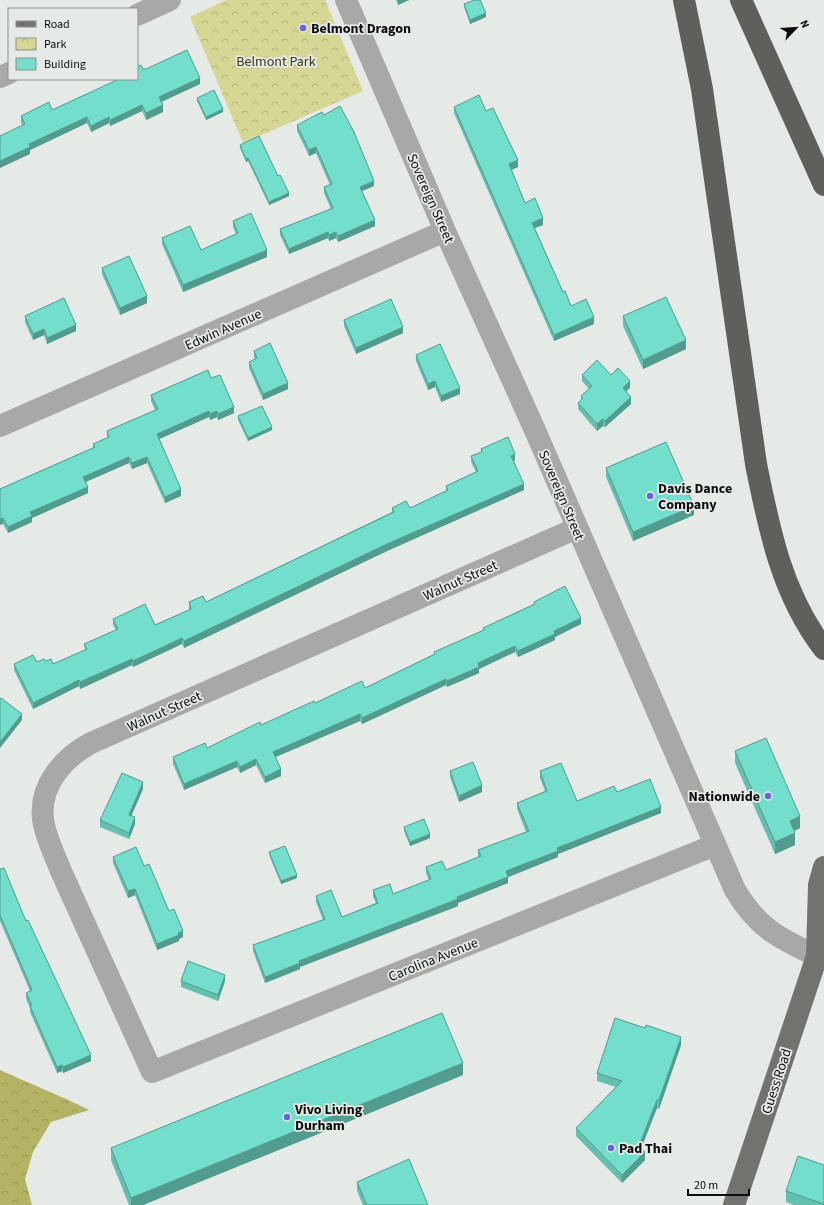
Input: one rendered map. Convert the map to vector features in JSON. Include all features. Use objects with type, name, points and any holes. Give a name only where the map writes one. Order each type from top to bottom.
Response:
[{"type":"highway","points":[[684,0],[702,89],[756,464],[766,516],[781,566],[793,597],[824,649]]},
{"type":"highway","points":[[741,0],[824,185]]},
{"type":"main road","name":"Guess Road","points":[[734,1205],[821,953],[819,885],[824,867]]},
{"type":"street","points":[[138,15],[170,0]]},
{"type":"street","name":"Sovereign Street","points":[[346,0],[445,232],[577,528],[735,890],[744,906],[758,922],[784,941],[821,953]]},
{"type":"street","name":"Edwin Avenue","points":[[0,426],[445,232]]},
{"type":"street","name":"Walnut Street","points":[[152,1072],[48,840],[43,819],[44,801],[49,786],[60,767],[76,752],[91,743],[577,528]]},
{"type":"street","name":"Carolina Avenue","points":[[152,1072],[715,845]]},
{"type":"green space","name":"Belmont Park","points":[[226,0],[325,0],[363,91],[243,143],[190,17]]},
{"type":"green space","points":[[0,1070],[89,1110],[51,1122],[33,1152],[25,1179],[32,1205],[0,1205]]},
{"type":"building","points":[[474,0],[480,0],[486,13],[470,20],[464,4]]},
{"type":"building","points":[[187,50],[200,78],[159,97],[163,105],[146,113],[142,105],[110,120],[109,117],[91,126],[87,117],[29,144],[30,147],[0,161],[0,136],[25,124],[21,116],[49,102],[52,110],[117,80],[138,80],[138,66],[141,65],[143,69]]},
{"type":"building","points":[[214,90],[223,109],[206,117],[197,98]]},
{"type":"building","points":[[479,95],[486,111],[493,108],[518,160],[509,164],[525,203],[535,198],[543,218],[532,223],[563,292],[565,291],[571,306],[586,299],[594,317],[554,335],[454,107]]},
{"type":"building","points":[[340,106],[354,132],[374,181],[360,187],[375,220],[338,236],[336,232],[329,235],[328,232],[289,249],[280,229],[333,208],[324,187],[332,184],[316,147],[309,150],[297,125],[322,112],[324,115]]},
{"type":"building","points":[[259,136],[278,176],[280,175],[289,193],[269,202],[248,158],[246,159],[240,145]]},
{"type":"building","points":[[251,213],[267,250],[183,285],[162,238],[190,226],[201,250],[238,233],[233,221]]},
{"type":"building","points":[[129,256],[147,296],[120,308],[102,268]]},
{"type":"building","points":[[666,297],[686,340],[643,360],[623,316]]},
{"type":"building","points":[[64,298],[76,325],[47,338],[44,329],[33,334],[25,316]]},
{"type":"building","points":[[391,299],[403,327],[356,348],[344,320]]},
{"type":"building","points":[[270,343],[288,383],[263,394],[249,362],[257,358],[254,351]]},
{"type":"building","points":[[440,344],[460,388],[441,396],[435,381],[428,384],[416,355]]},
{"type":"building","points":[[597,360],[611,375],[618,368],[630,381],[623,388],[631,397],[605,421],[603,419],[597,424],[578,403],[583,398],[581,396],[592,386],[582,375]]},
{"type":"building","points":[[208,370],[211,378],[220,375],[234,407],[218,414],[217,411],[210,414],[209,411],[157,434],[181,489],[165,497],[147,457],[132,463],[129,457],[83,477],[88,487],[30,512],[32,516],[8,527],[3,518],[0,519],[0,489],[95,447],[93,444],[109,437],[107,431],[158,409],[151,395]]},
{"type":"building","points":[[262,406],[272,427],[248,438],[238,416]]},
{"type":"building","points":[[508,437],[515,454],[511,456],[524,484],[387,544],[184,641],[182,638],[133,661],[132,659],[80,682],[79,680],[33,703],[14,664],[33,655],[37,662],[44,659],[46,661],[51,659],[53,664],[87,649],[84,644],[118,629],[113,619],[145,604],[155,625],[191,609],[189,602],[203,596],[206,602],[394,512],[392,508],[406,501],[410,508],[448,490],[446,486],[478,471],[471,456],[482,452],[481,449]]},
{"type":"building","name":"Davis Dance Company","points":[[666,442],[694,506],[633,532],[606,468]]},
{"type":"building","points":[[565,586],[581,618],[554,631],[555,634],[518,651],[515,646],[478,663],[479,667],[447,681],[446,679],[362,718],[360,714],[273,752],[281,769],[265,777],[256,759],[240,767],[237,761],[184,784],[173,757],[205,743],[207,748],[260,722],[261,725],[314,701],[315,703],[362,681],[365,688],[435,654],[434,652],[484,630],[483,628],[535,604],[534,602]]},
{"type":"building","points":[[1,698],[22,714],[0,742],[0,699]]},
{"type":"building","name":"Nationwide","points":[[766,738],[800,816],[790,821],[795,833],[775,842],[735,751]]},
{"type":"building","points":[[473,762],[482,785],[459,796],[450,771]]},
{"type":"building","points":[[561,763],[577,801],[614,786],[617,792],[650,779],[661,807],[557,848],[558,851],[506,871],[508,877],[457,897],[458,899],[299,961],[300,963],[265,977],[253,945],[325,919],[316,896],[331,890],[342,917],[378,903],[373,890],[390,884],[393,894],[431,879],[426,867],[442,861],[446,870],[481,856],[478,850],[529,831],[517,803],[547,791],[540,771]]},
{"type":"building","points":[[122,773],[143,782],[129,815],[135,817],[129,833],[100,820]]},
{"type":"building","points":[[424,819],[430,834],[410,842],[404,827]]},
{"type":"building","points":[[285,846],[297,875],[281,881],[269,852]]},
{"type":"building","points":[[136,847],[144,866],[149,864],[169,911],[174,909],[183,931],[178,933],[179,935],[157,944],[135,889],[128,891],[113,857]]},
{"type":"building","points":[[4,868],[26,921],[28,920],[91,1055],[63,1067],[62,1065],[57,1067],[30,1006],[32,1005],[26,993],[32,990],[0,915],[0,869]]},
{"type":"building","points":[[188,961],[225,975],[218,995],[181,981]]},
{"type":"building","name":"Vivo Living Durham","points":[[442,1013],[463,1063],[131,1198],[111,1148]]},
{"type":"building","points":[[615,1018],[645,1028],[646,1025],[681,1037],[659,1100],[657,1100],[639,1146],[645,1152],[622,1175],[576,1128],[622,1081],[597,1073]]},
{"type":"building","points":[[798,1156],[824,1165],[824,1204],[786,1191]]},
{"type":"building","points":[[409,1159],[428,1205],[367,1205],[357,1182]]},
{"type":"place","name":"Belmont Dragon","points":[[303,28]]},
{"type":"place","name":"Davis Dance Company","points":[[650,496]]},
{"type":"place","name":"Nationwide","points":[[768,796]]},
{"type":"place","name":"Vivo Living Durham","points":[[287,1117]]},
{"type":"place","name":"Pad Thai","points":[[611,1148]]}]
